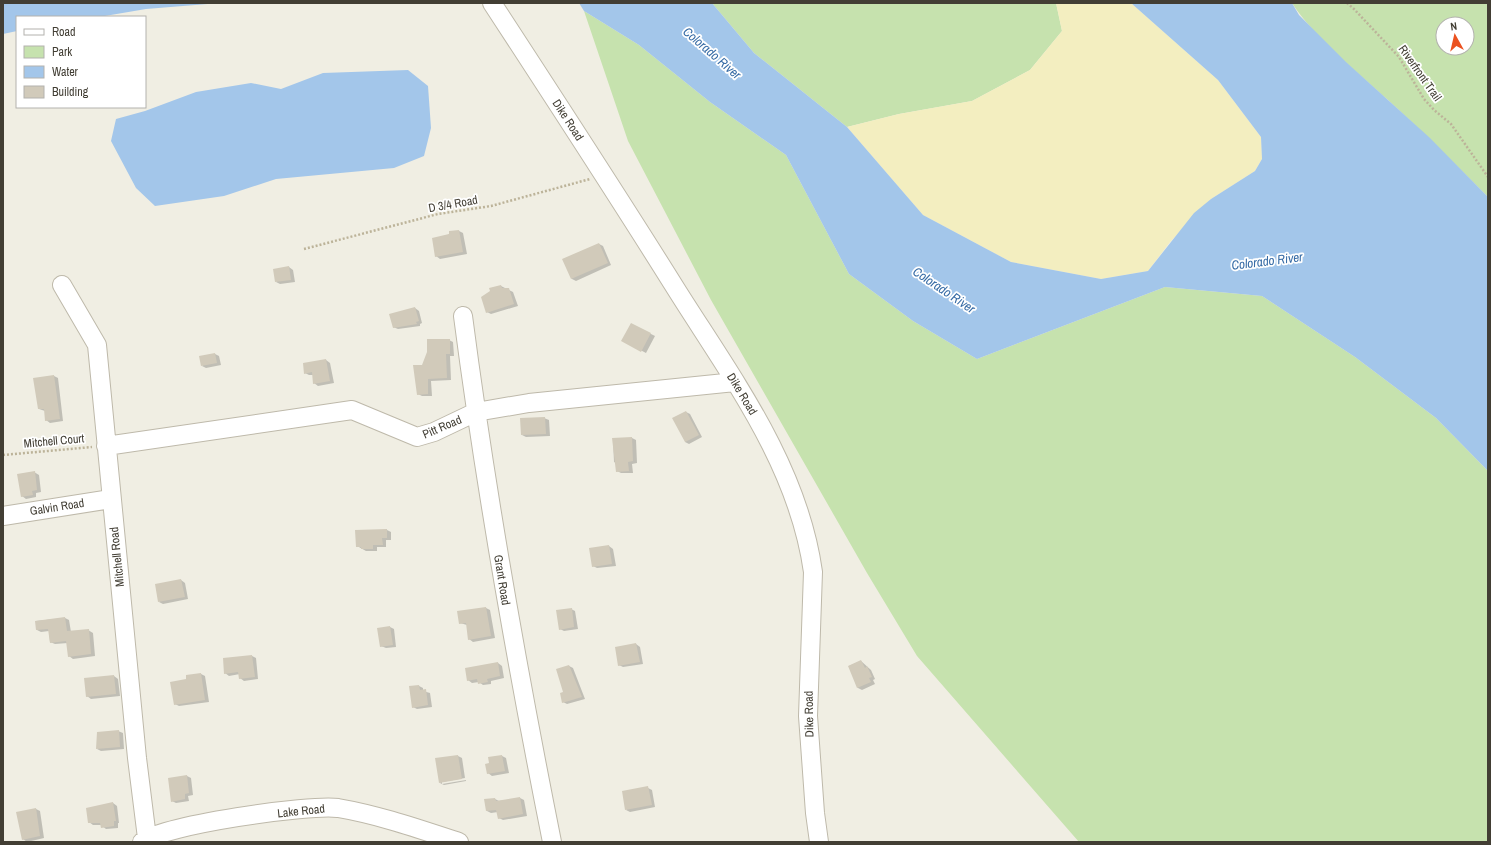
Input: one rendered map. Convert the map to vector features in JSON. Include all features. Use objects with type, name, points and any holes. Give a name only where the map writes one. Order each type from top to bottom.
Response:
[{"type":"street","name":"Dike Road","points":[[492,3],[604,175],[735,382],[773,446],[787,476],[797,502],[810,548],[813,572],[813,598],[808,678],[808,716],[815,813],[819,842]]},
{"type":"street","name":"Mitchell Road","points":[[62,285],[97,345],[145,840]]},
{"type":"street","name":"Grant Road","points":[[463,316],[505,600],[552,842]]},
{"type":"street","name":"Pitt Road","points":[[106,446],[352,410],[417,437],[434,432],[476,412],[529,403],[735,382]]},
{"type":"street","name":"Galvin Road","points":[[3,516],[111,499]]},
{"type":"street","name":"Lake Road","points":[[145,840],[180,827],[315,807],[338,808],[402,823],[458,842]]},
{"type":"path","name":"Riverfront Trail","points":[[1346,3],[1354,9],[1399,57],[1424,99],[1434,110],[1451,124],[1488,177]]},
{"type":"path","name":"D 3/4 Road","points":[[304,249],[438,214],[491,206],[604,175]]},
{"type":"path","name":"Mitchell Court","points":[[3,455],[106,446]]},
{"type":"green space","points":[[712,3],[1056,3],[1062,31],[1030,70],[972,101],[899,114],[847,127],[754,53]]},
{"type":"green space","points":[[1292,3],[1488,3],[1488,197],[1451,160],[1312,29]]},
{"type":"green space","points":[[584,11],[639,45],[710,102],[786,155],[849,274],[913,321],[977,359],[1165,287],[1262,296],[1355,357],[1436,418],[1488,471],[1488,842],[1079,842],[917,656],[867,573],[711,300],[628,141]]},
{"type":"sand","points":[[1056,3],[1131,3],[1218,80],[1261,137],[1262,159],[1255,171],[1211,199],[1170,242],[1148,271],[1101,279],[1011,262],[923,215],[847,127],[899,114],[972,101],[1030,70],[1062,31]]},
{"type":"water","points":[[3,3],[220,3],[146,9],[105,16],[16,16],[16,31],[3,34]]},
{"type":"water","name":"Colorado River","points":[[579,3],[712,3],[754,53],[847,127],[923,215],[1011,262],[1101,279],[1148,271],[1194,213],[1211,199],[1255,171],[1262,159],[1261,137],[1218,80],[1131,3],[1292,3],[1299,15],[1346,62],[1430,138],[1488,197],[1488,471],[1436,418],[1355,357],[1262,296],[1165,287],[977,359],[913,321],[849,274],[786,155],[710,102],[639,45],[584,11]]},
{"type":"water","points":[[408,70],[428,86],[431,128],[424,156],[394,168],[276,179],[224,196],[155,206],[136,188],[111,141],[116,119],[145,111],[196,92],[251,83],[281,89],[323,73]]},
{"type":"building","points":[[459,230],[463,252],[435,257],[432,238],[449,234],[449,231]]},
{"type":"building","points":[[599,243],[608,263],[571,279],[562,259]]},
{"type":"building","points":[[289,266],[291,280],[275,282],[273,269]]},
{"type":"building","points":[[501,285],[502,288],[509,288],[514,304],[486,313],[481,297],[490,291],[489,288]]},
{"type":"building","points":[[415,307],[419,321],[416,322],[417,324],[393,328],[389,314]]},
{"type":"building","points":[[631,323],[651,333],[641,352],[621,341]]},
{"type":"building","points":[[427,339],[450,339],[450,354],[446,354],[447,378],[428,379],[428,394],[417,395],[413,365],[422,365],[427,352]]},
{"type":"building","points":[[215,353],[217,363],[201,366],[199,356]]},
{"type":"building","points":[[326,359],[330,381],[313,384],[312,372],[304,374],[303,363]]},
{"type":"building","points":[[54,375],[60,419],[45,421],[44,409],[38,409],[33,378]]},
{"type":"building","points":[[686,411],[699,435],[685,442],[672,418]]},
{"type":"building","points":[[545,417],[546,434],[521,435],[520,418]]},
{"type":"building","points":[[632,437],[633,461],[628,462],[629,471],[616,472],[612,438]]},
{"type":"building","points":[[35,471],[37,490],[32,491],[33,495],[21,497],[17,474]]},
{"type":"building","points":[[387,529],[387,538],[382,538],[383,545],[373,545],[373,549],[361,549],[361,547],[356,547],[355,530]]},
{"type":"building","points":[[609,545],[612,564],[592,567],[589,548]]},
{"type":"building","points":[[181,579],[185,597],[158,602],[155,584]]},
{"type":"building","points":[[486,607],[491,636],[468,640],[466,623],[459,624],[457,611]]},
{"type":"building","points":[[572,608],[574,627],[559,630],[556,610]]},
{"type":"building","points":[[65,617],[67,631],[89,629],[91,654],[68,657],[66,641],[50,643],[48,629],[36,630],[35,621]]},
{"type":"building","points":[[390,626],[393,645],[380,647],[377,628]]},
{"type":"building","points":[[636,643],[640,662],[618,666],[615,647]]},
{"type":"building","points":[[252,655],[255,677],[239,679],[238,672],[224,674],[223,658]]},
{"type":"building","points":[[861,660],[865,668],[867,666],[872,677],[869,678],[871,682],[857,688],[848,666]]},
{"type":"building","points":[[498,662],[500,676],[487,679],[488,682],[478,684],[477,679],[467,681],[465,668]]},
{"type":"building","points":[[569,665],[582,697],[562,703],[560,693],[563,692],[556,669]]},
{"type":"building","points":[[201,673],[205,700],[174,705],[170,682],[186,679],[186,675]]},
{"type":"building","points":[[114,675],[116,694],[86,697],[84,678]]},
{"type":"building","points":[[419,685],[420,690],[426,689],[428,705],[412,708],[409,686]]},
{"type":"building","points":[[119,730],[120,747],[96,749],[97,732]]},
{"type":"building","points":[[458,755],[462,779],[439,783],[435,758]]},
{"type":"building","points":[[502,755],[505,771],[487,774],[485,764],[489,763],[488,757]]},
{"type":"building","points":[[187,775],[189,793],[185,794],[185,799],[171,802],[168,778]]},
{"type":"building","points":[[648,786],[652,805],[625,810],[622,791]]},
{"type":"building","points":[[520,797],[523,814],[498,819],[496,810],[486,811],[484,799],[495,798],[496,801]]},
{"type":"building","points":[[113,802],[116,821],[114,821],[114,826],[101,828],[100,823],[88,823],[86,808]]},
{"type":"building","points":[[36,808],[40,836],[22,840],[16,812]]}]
